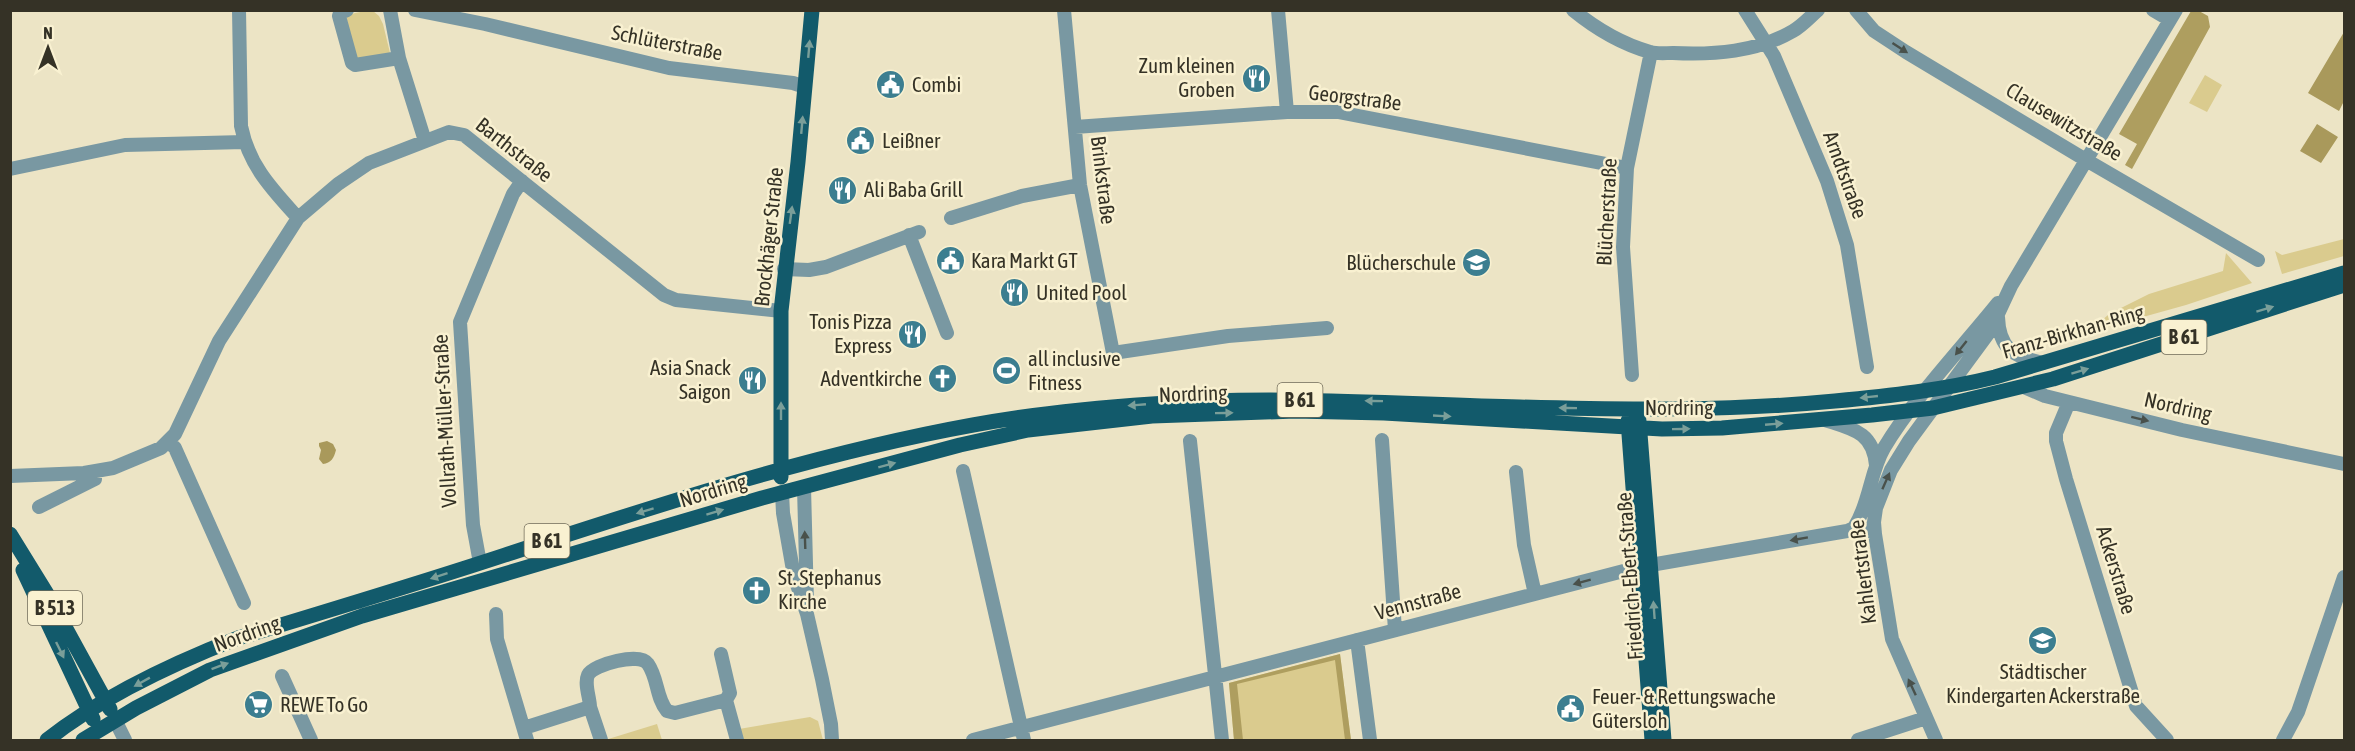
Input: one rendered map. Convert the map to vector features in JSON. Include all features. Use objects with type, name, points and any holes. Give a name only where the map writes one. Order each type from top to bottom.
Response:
[{"type":"main road","name":"Brockhäger Straße","points":[[782,492],[781,311],[812,10]]},
{"type":"main road","name":"Franz-Birkhan-Ring","points":[[1985,379],[2045,364],[2344,273]]},
{"type":"main road","name":"Franz-Birkhan-Ring","points":[[2024,387],[2130,356],[2236,318],[2344,285]]},
{"type":"main road","name":"Nordring","points":[[47,741],[89,712],[159,672],[238,638],[803,463],[975,424],[1151,404],[1296,400],[1518,407],[1721,409],[1792,405],[1927,390],[1985,379]]},
{"type":"main road","name":"Nordring","points":[[83,741],[100,735],[115,720],[167,690],[210,670],[340,624],[782,492],[960,445],[1028,430],[1152,416],[1296,411],[1373,413],[1634,429],[1722,428],[1911,411],[2024,387]]},
{"type":"main road","name":"Friedrich-Ebert-Straße","points":[[1633,409],[1645,566],[1664,741]]},
{"type":"main road","points":[[803,463],[804,487]]},
{"type":"main road","name":"B 513","points":[[10,534],[47,594],[107,702]]},
{"type":"main road","name":"B 513","points":[[10,539],[89,712]]},
{"type":"main road","name":"Friedrich-Ebert-Straße","points":[[1645,566],[1652,741]]},
{"type":"main road","points":[[107,702],[115,720]]},
{"type":"main road","points":[[89,712],[100,735]]},
{"type":"street","points":[[239,10],[241,126],[244,142],[259,174],[298,218]]},
{"type":"street","points":[[347,10],[339,16],[352,63],[355,65],[399,58]]},
{"type":"street","points":[[390,10],[399,58],[425,141]]},
{"type":"street","name":"Schlüterstraße","points":[[416,10],[669,68],[793,83],[805,87]]},
{"type":"street","name":"Brinkstraße","points":[[1065,10],[1080,185],[1113,352],[1228,336],[1327,328]]},
{"type":"street","points":[[1278,10],[1287,112]]},
{"type":"street","points":[[1573,10],[1590,24],[1618,39],[1651,52],[1719,53],[1768,44],[1796,30],[1818,10]]},
{"type":"street","name":"Arndtstraße","points":[[1745,10],[1768,44],[1817,154],[1837,212],[1847,245],[1867,367]]},
{"type":"street","name":"Clausewitzstraße","points":[[1856,10],[1874,31],[1882,36],[2085,160],[2258,260]]},
{"type":"street","points":[[2153,10],[2173,15]]},
{"type":"street","name":"Kahlertstraße","points":[[1936,741],[1894,649],[1875,534],[1876,508],[1885,483],[1910,441],[1990,331],[2011,286],[2173,15]]},
{"type":"street","name":"Blücherstraße","points":[[1632,375],[1623,248],[1627,168],[1651,52]]},
{"type":"street","name":"Georgstraße","points":[[1075,127],[1287,112],[1338,112],[1627,168]]},
{"type":"street","name":"Barthstraße","points":[[169,442],[175,434],[219,341],[298,218],[353,173],[369,163],[449,132],[464,135],[664,295],[676,300],[781,311]]},
{"type":"street","points":[[10,169],[125,145],[244,142]]},
{"type":"street","name":"Vollrath-Müller-Straße","points":[[480,563],[473,525],[460,322],[513,194],[522,181]]},
{"type":"street","points":[[951,218],[1022,196],[1080,185]]},
{"type":"street","points":[[784,269],[815,270],[826,267],[914,233],[947,333]]},
{"type":"street","name":"Kahlertstraße","points":[[1855,526],[1867,502],[1882,450],[2011,286]]},
{"type":"street","points":[[1998,317],[2000,335],[2007,347],[2023,359],[2045,364]]},
{"type":"street","name":"Nordring","points":[[2024,387],[2045,396],[2182,430],[2344,464]]},
{"type":"street","name":"Ackerstraße","points":[[2069,402],[2056,433],[2056,441],[2136,706],[2167,741]]},
{"type":"street","points":[[1825,420],[1864,435],[1875,453],[1876,467]]},
{"type":"street","points":[[1190,441],[1222,741]]},
{"type":"street","points":[[1382,441],[1395,630]]},
{"type":"street","points":[[10,476],[95,472],[113,468],[162,448],[169,442],[175,448],[244,603]]},
{"type":"street","points":[[963,471],[1023,734]]},
{"type":"street","points":[[39,507],[95,479],[95,472]]},
{"type":"street","points":[[1516,472],[1524,545],[1535,594]]},
{"type":"street","points":[[804,487],[807,614]]},
{"type":"street","points":[[782,492],[783,513],[794,576],[807,614],[831,724],[832,741]]},
{"type":"street","points":[[1855,526],[1869,529],[1875,534]]},
{"type":"street","name":"Vennstraße","points":[[973,741],[1023,734],[1357,640],[1645,566],[1835,533],[1855,526]]},
{"type":"street","points":[[2283,741],[2298,712],[2344,577]]},
{"type":"street","points":[[495,614],[497,639],[526,734],[590,707]]},
{"type":"street","points":[[1357,640],[1370,741]]},
{"type":"street","points":[[721,654],[730,693],[726,700],[737,741]]},
{"type":"street","points":[[601,741],[590,707],[590,696],[586,684],[588,674],[595,668],[634,657],[641,658],[649,664],[662,704],[668,711],[675,713],[726,700]]},
{"type":"street","points":[[282,676],[310,741]]},
{"type":"street","points":[[1858,741],[1926,718]]},
{"type":"street","points":[[115,720],[125,741]]},
{"type":"street","points":[[831,724],[838,732],[840,741]]},
{"type":"shaded area","points":[[373,11],[379,16],[390,53],[354,59],[346,15]]},
{"type":"shaded area","points":[[2191,11],[2199,11],[2208,16],[2210,27],[2132,169],[2125,165],[2137,144],[2119,134]]},
{"type":"shaded area","points":[[2344,32],[2344,101],[2339,111],[2308,93]]},
{"type":"shaded area","points":[[2205,75],[2222,85],[2207,112],[2189,103]]},
{"type":"shaded area","points":[[2317,124],[2338,137],[2321,163],[2300,151]]},
{"type":"shaded area","points":[[2344,239],[2344,256],[2282,274],[2275,251],[2282,255]]},
{"type":"shaded area","points":[[2226,253],[2252,283],[2186,305],[2089,332],[2109,314],[2149,294],[2223,271]]},
{"type":"shaded area","points":[[327,441],[333,444],[336,450],[332,460],[323,464],[319,459],[321,450],[319,443]]},
{"type":"shaded area","points":[[1340,654],[1351,740],[1234,740],[1229,683]]},
{"type":"shaded area","points":[[1340,654],[1351,740],[1345,740],[1335,660],[1237,684],[1243,740],[1234,740],[1229,683]]},
{"type":"shaded area","points":[[810,717],[818,721],[823,740],[739,740],[739,729]]},
{"type":"shaded area","points":[[657,724],[662,740],[605,740]]},
{"type":"place","name":"Zum kleinen Groben","points":[[1256,78]]},
{"type":"place","name":"Combi","points":[[891,85]]},
{"type":"place","name":"Leißner","points":[[861,141]]},
{"type":"place","name":"Ali Baba Grill","points":[[843,190]]},
{"type":"place","name":"Kara Markt GT","points":[[950,261]]},
{"type":"place","name":"Blücherschule","points":[[1477,263]]},
{"type":"place","name":"United Pool","points":[[1015,293]]},
{"type":"place","name":"Tonis Pizza Express","points":[[913,334]]},
{"type":"place","name":"all inclusive Fitness","points":[[1007,371]]},
{"type":"place","name":"Adventkirche","points":[[943,379]]},
{"type":"place","name":"Asia Snack Saigon","points":[[752,380]]},
{"type":"place","name":"St. Stephanus Kirche","points":[[757,590]]},
{"type":"place","name":"Städtischer Kindergarten Ackerstraße","points":[[2043,641]]},
{"type":"place","name":"REWE To Go","points":[[259,705]]},
{"type":"place","name":"Feuer- & Rettungswache Gütersloh","points":[[1571,709]]}]
